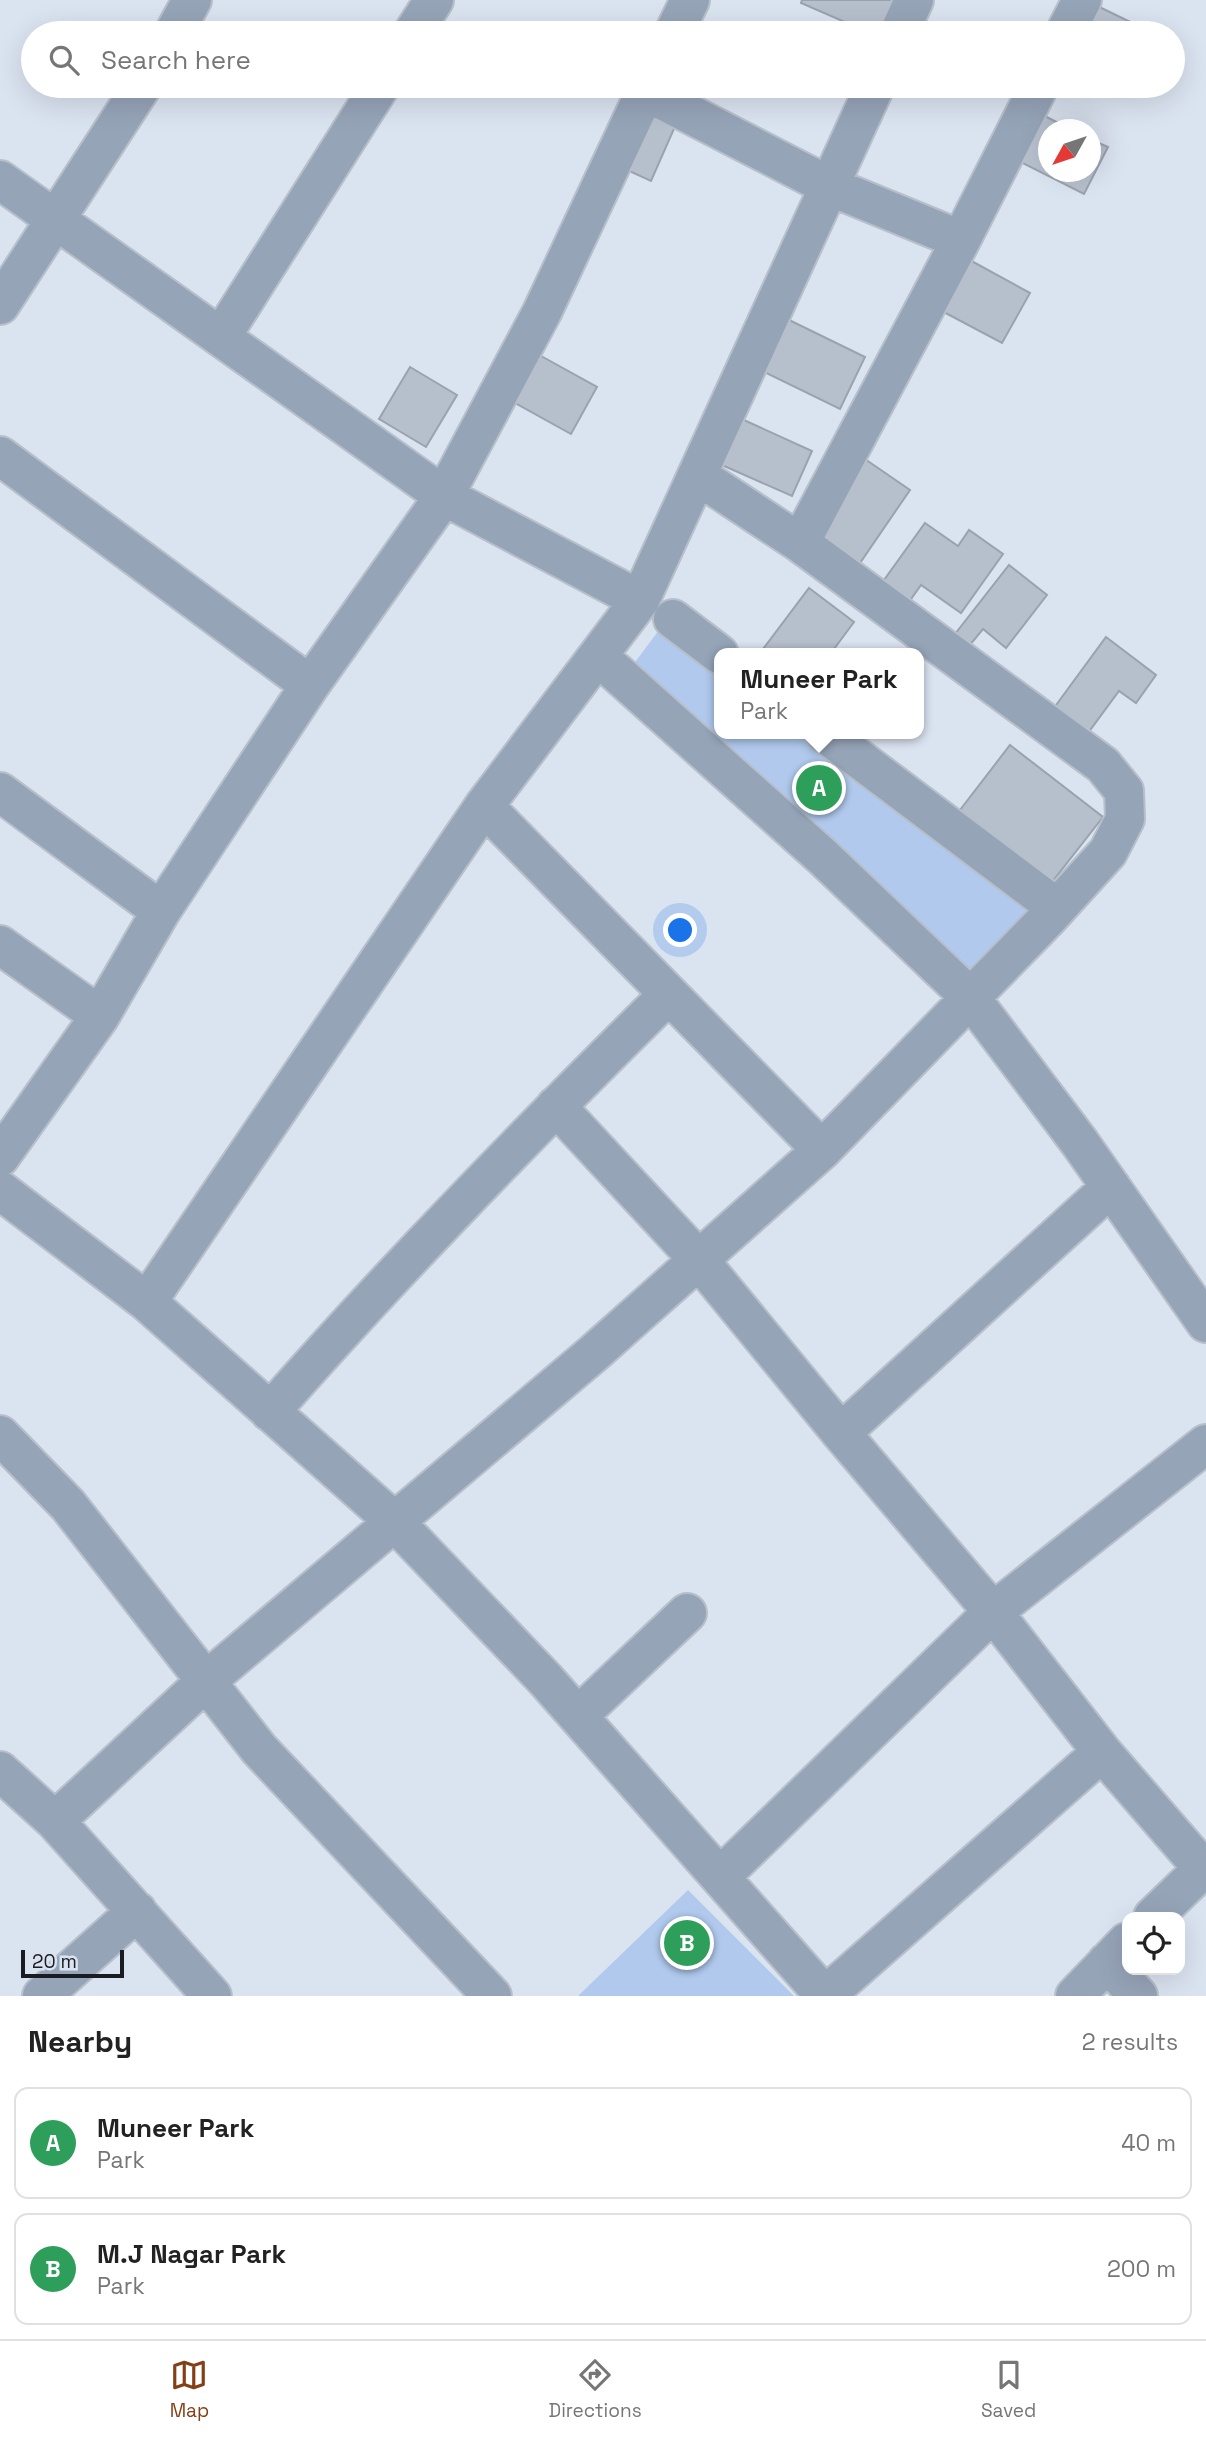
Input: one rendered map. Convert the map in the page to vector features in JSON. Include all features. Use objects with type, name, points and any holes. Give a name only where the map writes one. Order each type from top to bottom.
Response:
[{"type":"street","points":[[181,21],[192,0]]},
{"type":"street","points":[[421,21],[434,0]]},
{"type":"street","points":[[680,21],[690,0]]},
{"type":"street","points":[[904,21],[914,0]]},
{"type":"street","points":[[1071,21],[1082,0]]},
{"type":"street","points":[[0,306],[134,98]]},
{"type":"street","points":[[221,337],[372,98]]},
{"type":"street","points":[[0,1157],[100,1016],[161,911],[310,685],[443,496],[542,312],[641,98]]},
{"type":"street","points":[[665,98],[829,186],[961,240]]},
{"type":"street","points":[[147,1302],[484,806],[640,600],[869,98]]},
{"type":"street","points":[[800,543],[961,240],[1033,98]]},
{"type":"street","points":[[0,180],[443,496],[640,600]]},
{"type":"street","points":[[0,456],[310,685]]},
{"type":"street","points":[[55,1821],[205,1682],[594,1353],[821,1150],[1057,908],[1108,852],[1125,819],[1124,791],[1103,765],[800,543],[697,475]]},
{"type":"street","points":[[673,619],[714,650]]},
{"type":"street","points":[[599,657],[823,857],[970,997],[1111,1187],[1206,1323]]},
{"type":"street","points":[[833,739],[1057,908]]},
{"type":"street","points":[[0,792],[161,911]]},
{"type":"street","points":[[484,806],[821,1150]]},
{"type":"street","points":[[0,945],[100,1016]]},
{"type":"street","points":[[270,1412],[361,1309],[556,1106],[668,995]]},
{"type":"street","points":[[556,1106],[698,1260],[993,1612],[1102,1752],[1205,1869],[1158,1912]]},
{"type":"street","points":[[841,1433],[1111,1187]]},
{"type":"street","points":[[0,1190],[147,1302],[396,1522],[578,1716],[825,1996],[1102,1752]]},
{"type":"street","points":[[0,1436],[68,1506],[259,1749],[492,1996]]},
{"type":"street","points":[[720,1877],[993,1612],[1206,1444]]},
{"type":"street","points":[[578,1716],[687,1613]]},
{"type":"street","points":[[0,1771],[55,1821],[212,1996]]},
{"type":"street","points":[[42,1996],[137,1911]]},
{"type":"street","points":[[1075,1996],[1117,1952],[1138,1996]]},
{"type":"shaded area","points":[[665,622],[714,659],[714,739],[821,739],[1040,903],[964,984],[627,673]]},
{"type":"shaded area","points":[[688,1890],[794,1996],[578,1996]]},
{"type":"building","points":[[802,0],[899,0],[890,21],[842,21],[801,3]]},
{"type":"building","points":[[1087,1],[1128,21],[1078,21]]},
{"type":"building","points":[[640,106],[677,122],[651,181],[614,164]]},
{"type":"building","points":[[1035,111],[1051,119],[1038,119],[1038,171],[1011,157]]},
{"type":"building","points":[[1101,144],[1108,147],[1101,161]]},
{"type":"building","points":[[1060,182],[1090,182],[1084,194]]},
{"type":"building","points":[[966,258],[1030,293],[1002,343],[938,309]]},
{"type":"building","points":[[785,318],[865,357],[840,409],[760,370]]},
{"type":"building","points":[[532,351],[597,387],[571,434],[506,398]]},
{"type":"building","points":[[410,367],[457,395],[426,447],[379,419]]},
{"type":"building","points":[[735,416],[812,451],[792,496],[715,462]]},
{"type":"building","points":[[862,457],[910,490],[860,563],[812,529]]},
{"type":"building","points":[[925,523],[958,546],[969,530],[1003,554],[961,613],[921,585],[906,606],[879,587]]},
{"type":"building","points":[[1009,565],[1047,595],[1006,648],[983,629],[970,645],[955,634]]},
{"type":"building","points":[[809,588],[854,622],[835,648],[764,648]]},
{"type":"building","points":[[1106,637],[1156,675],[1136,703],[1119,691],[1085,737],[1051,712]]},
{"type":"building","points":[[1010,745],[1103,817],[1052,882],[960,810]]},
{"type":"place","name":"Muneer Park","points":[[819,788]]},
{"type":"place","name":"M.J Nagar Park","points":[[687,1943]]}]
